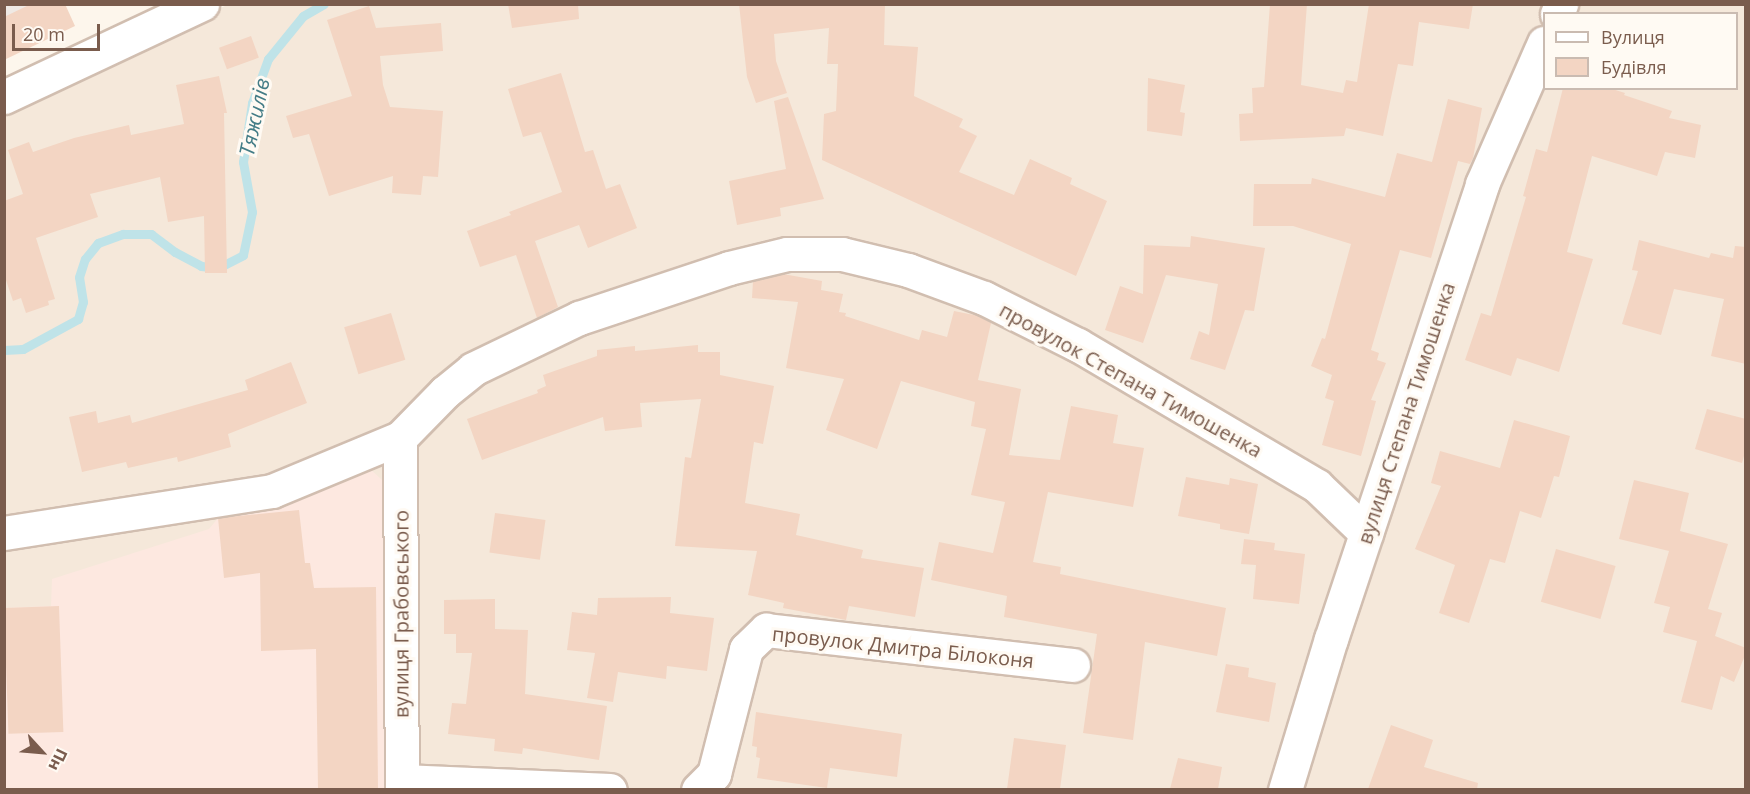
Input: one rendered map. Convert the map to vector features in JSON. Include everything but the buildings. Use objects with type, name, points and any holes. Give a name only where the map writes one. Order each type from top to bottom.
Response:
[{"type":"street","points":[[4,97],[202,4]]},
{"type":"street","name":"вулиця Степана Тимошенка","points":[[1285,789],[1366,533],[1482,184],[1543,47]]},
{"type":"street","name":"провулок Степана Тимошенка","points":[[4,533],[272,491],[400,438],[445,392],[473,369],[579,318],[729,268],[775,256],[842,254],[908,270],[984,298],[1077,345],[1317,486],[1366,533]]},
{"type":"street","name":"вулиця Грабовського","points":[[400,438],[402,785]]},
{"type":"street","name":"провулок Дмитра Білоконя","points":[[698,789],[714,774],[746,649],[766,630],[1073,665]]},
{"type":"street","points":[[402,785],[609,789]]},
{"type":"shaded area","points":[[5,4],[54,5],[5,28]]},
{"type":"shaded area","points":[[227,5],[1745,5],[1745,789],[5,790],[5,110]]},
{"type":"shaded area","points":[[369,468],[382,480],[387,789],[5,789],[4,608],[51,606],[52,579],[209,529],[229,505]]},
{"type":"waterway","name":"Тяжилів","points":[[4,350],[23,349],[78,319],[83,302],[79,277],[85,259],[98,243],[123,234],[151,234],[175,252],[201,266],[218,268],[243,255],[252,212],[243,162],[252,103],[268,59],[303,16],[324,4]]}]
